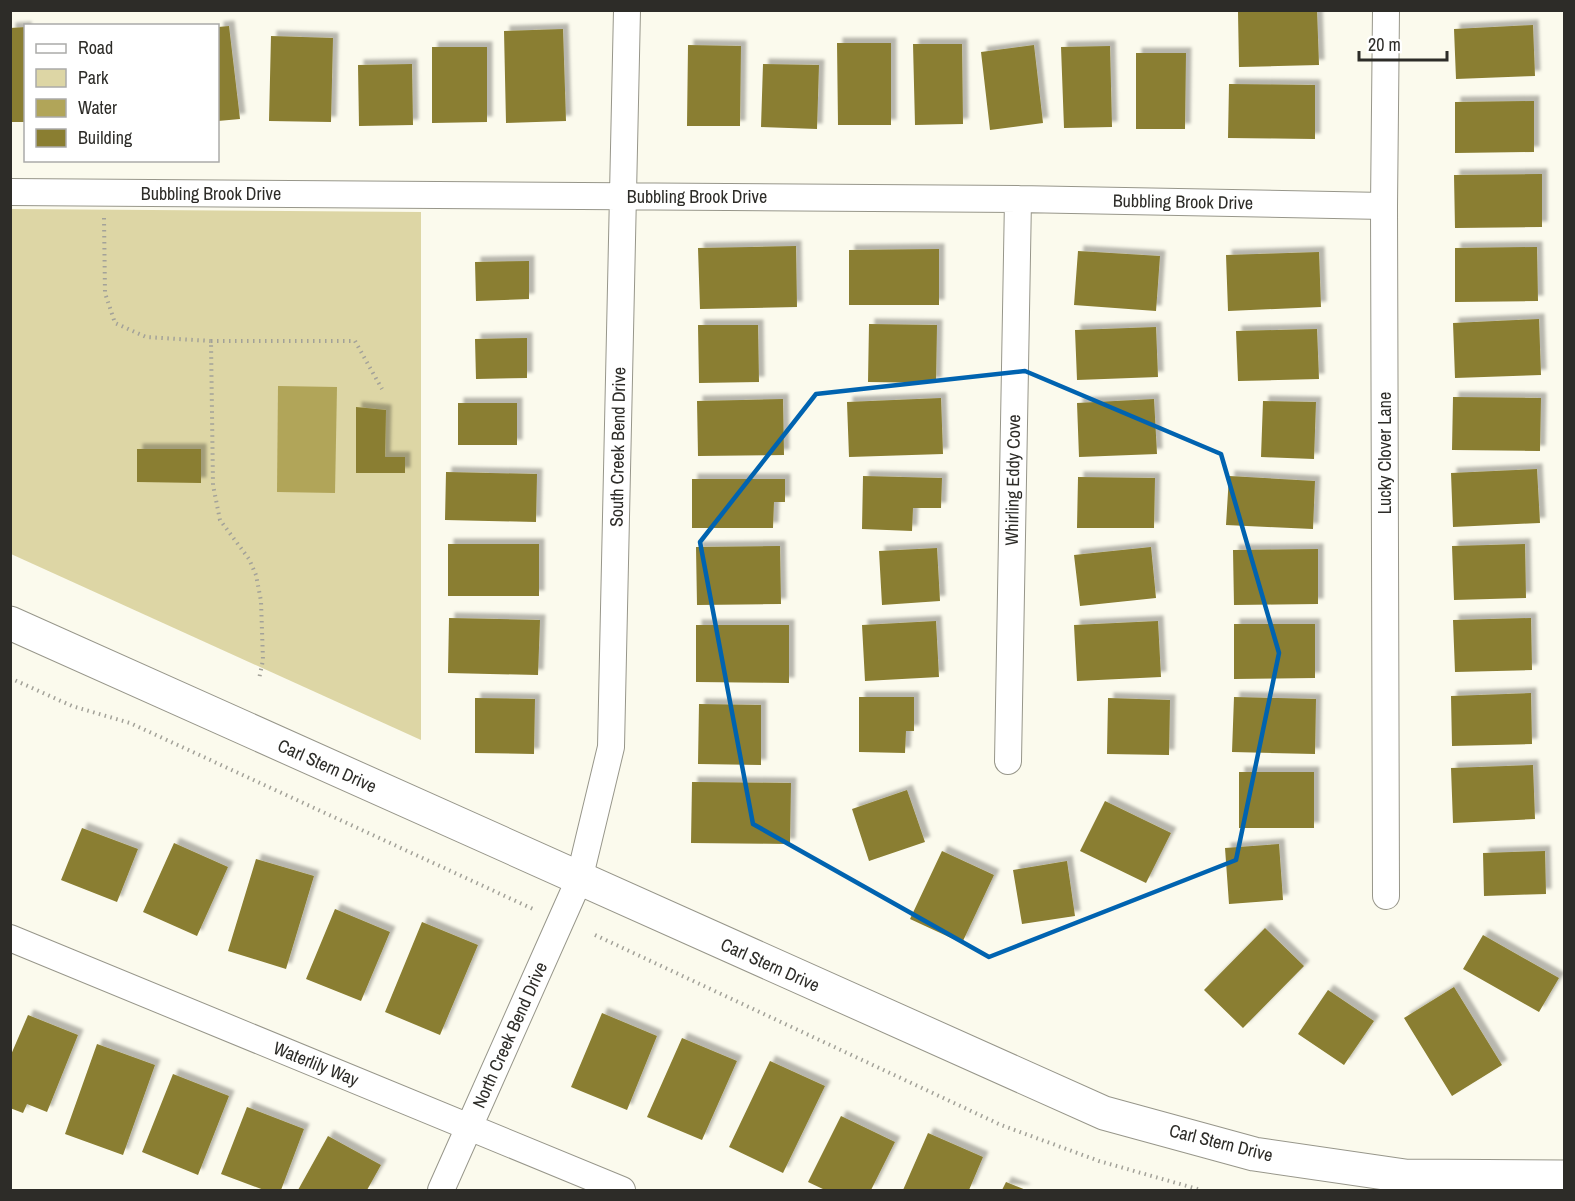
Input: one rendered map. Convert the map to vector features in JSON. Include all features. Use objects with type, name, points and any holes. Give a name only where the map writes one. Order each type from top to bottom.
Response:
[{"type":"street","name":"South Creek Bend Drive","points":[[579,880],[611,747],[627,10]]},
{"type":"street","name":"Lucky Clover Lane","points":[[1386,10],[1384,206],[1386,896]]},
{"type":"street","name":"Bubbling Brook Drive","points":[[10,192],[1018,199],[1384,206]]},
{"type":"street","name":"Whirling Eddy Cove","points":[[1008,761],[1018,199]]},
{"type":"street","name":"Carl Stern Drive","points":[[11,623],[579,880],[1104,1113],[1254,1154],[1405,1176],[1564,1177]]},
{"type":"street","name":"North Creek Bend Drive","points":[[441,1191],[579,880]]},
{"type":"street","name":"Waterlily Way","points":[[10,938],[622,1191]]},
{"type":"path","points":[[104,218],[105,293],[115,323],[146,337],[211,341],[355,341],[382,388]]},
{"type":"path","points":[[211,341],[213,485],[220,520],[249,560],[256,575],[262,613],[263,660],[259,679]]},
{"type":"path","points":[[10,678],[72,706],[130,723],[533,909]]},
{"type":"path","points":[[596,935],[1001,1125],[1099,1161],[1201,1191]]},
{"type":"highlighted area","points":[[1025,371],[1221,454],[1279,653],[1236,860],[989,957],[753,824],[700,542],[816,394]]},
{"type":"green space","points":[[11,209],[421,212],[421,740],[11,554]]},
{"type":"water","points":[[278,386],[337,387],[335,493],[277,492]]},
{"type":"building","points":[[1317,10],[1319,65],[1239,67],[1238,12]]},
{"type":"building","points":[[1533,25],[1535,76],[1456,79],[1454,29]]},
{"type":"building","points":[[229,26],[240,119],[219,121],[219,27]]},
{"type":"building","points":[[24,27],[24,122],[10,122],[10,28]]},
{"type":"building","points":[[563,29],[566,121],[506,123],[504,31]]},
{"type":"building","points":[[271,36],[333,38],[331,122],[269,121]]},
{"type":"building","points":[[837,43],[891,43],[891,125],[838,125]]},
{"type":"building","points":[[913,44],[962,44],[963,124],[915,125]]},
{"type":"building","points":[[688,45],[741,46],[740,126],[687,126]]},
{"type":"building","points":[[1034,45],[1043,123],[990,130],[981,52]]},
{"type":"building","points":[[1110,46],[1112,127],[1064,128],[1061,47]]},
{"type":"building","points":[[432,47],[487,47],[487,122],[432,123]]},
{"type":"building","points":[[1136,53],[1186,53],[1185,129],[1136,129]]},
{"type":"building","points":[[412,64],[413,125],[359,126],[358,65]]},
{"type":"building","points":[[763,64],[819,65],[817,129],[761,127]]},
{"type":"building","points":[[1229,84],[1315,85],[1315,139],[1228,138]]},
{"type":"building","points":[[1534,101],[1534,152],[1455,153],[1455,102]]},
{"type":"building","points":[[1542,174],[1542,227],[1455,228],[1454,175]]},
{"type":"building","points":[[796,246],[797,307],[700,309],[698,248]]},
{"type":"building","points":[[1537,247],[1538,301],[1455,302],[1455,248]]},
{"type":"building","points":[[939,249],[939,305],[849,305],[849,250]]},
{"type":"building","points":[[1078,251],[1160,256],[1156,311],[1074,305]]},
{"type":"building","points":[[1319,252],[1321,307],[1228,311],[1226,255]]},
{"type":"building","points":[[529,261],[529,299],[476,301],[475,262]]},
{"type":"building","points":[[1539,319],[1541,375],[1455,378],[1453,323]]},
{"type":"building","points":[[869,324],[937,325],[936,383],[868,382]]},
{"type":"building","points":[[698,325],[758,325],[759,382],[699,383]]},
{"type":"building","points":[[1156,327],[1158,377],[1077,380],[1075,330]]},
{"type":"building","points":[[1317,329],[1319,379],[1238,381],[1236,331]]},
{"type":"building","points":[[527,338],[527,378],[476,379],[475,339]]},
{"type":"building","points":[[1453,397],[1541,398],[1540,451],[1452,450]]},
{"type":"building","points":[[941,398],[943,454],[849,457],[847,402]]},
{"type":"building","points":[[783,399],[784,455],[698,456],[697,401]]},
{"type":"building","points":[[1154,399],[1157,454],[1079,457],[1077,403]]},
{"type":"building","points":[[1263,401],[1316,402],[1314,459],[1261,457]]},
{"type":"building","points":[[458,403],[517,403],[517,445],[458,445]]},
{"type":"building","points":[[356,407],[386,410],[385,457],[405,457],[405,473],[356,473]]},
{"type":"building","points":[[137,449],[201,449],[201,483],[137,482]]},
{"type":"building","points":[[1537,469],[1540,523],[1453,527],[1451,473]]},
{"type":"building","points":[[446,472],[537,474],[536,522],[445,520]]},
{"type":"building","points":[[863,476],[942,478],[941,508],[913,508],[912,531],[862,529]]},
{"type":"building","points":[[1229,476],[1315,481],[1313,529],[1226,525]]},
{"type":"building","points":[[1078,477],[1155,478],[1154,528],[1077,528]]},
{"type":"building","points":[[692,479],[785,479],[785,502],[774,502],[773,528],[692,528]]},
{"type":"building","points":[[448,544],[539,544],[539,596],[448,596]]},
{"type":"building","points":[[1525,544],[1526,598],[1454,600],[1452,546]]},
{"type":"building","points":[[780,546],[781,604],[697,605],[696,547]]},
{"type":"building","points":[[1151,547],[1156,598],[1080,606],[1074,555]]},
{"type":"building","points":[[937,548],[940,601],[882,605],[879,551]]},
{"type":"building","points":[[1318,549],[1318,604],[1234,605],[1233,550]]},
{"type":"building","points":[[449,618],[540,620],[538,675],[448,673]]},
{"type":"building","points":[[1531,618],[1532,670],[1455,672],[1453,620]]},
{"type":"building","points":[[936,621],[939,677],[865,681],[862,625]]},
{"type":"building","points":[[1158,621],[1161,677],[1077,681],[1074,625]]},
{"type":"building","points":[[1234,624],[1315,624],[1315,678],[1234,679]]},
{"type":"building","points":[[696,625],[789,625],[789,683],[696,682]]},
{"type":"building","points":[[1531,693],[1532,744],[1452,746],[1451,696]]},
{"type":"building","points":[[859,697],[914,697],[914,731],[906,731],[905,753],[859,752]]},
{"type":"building","points":[[1234,697],[1316,699],[1315,754],[1232,752]]},
{"type":"building","points":[[475,698],[535,699],[534,754],[475,753]]},
{"type":"building","points":[[1108,698],[1170,700],[1169,755],[1107,754]]},
{"type":"building","points":[[699,704],[761,705],[761,765],[698,764]]},
{"type":"building","points":[[1533,765],[1535,819],[1453,823],[1451,768]]},
{"type":"building","points":[[1239,772],[1314,772],[1314,828],[1239,828]]},
{"type":"building","points":[[692,782],[791,783],[790,844],[691,843]]},
{"type":"building","points":[[907,790],[925,842],[869,861],[852,809]]},
{"type":"building","points":[[1105,801],[1171,833],[1146,883],[1080,851]]},
{"type":"building","points":[[82,828],[138,849],[117,902],[61,880]]},
{"type":"building","points":[[174,843],[228,867],[197,936],[143,912]]},
{"type":"building","points":[[1279,844],[1283,900],[1229,904],[1225,848]]},
{"type":"building","points":[[942,851],[994,875],[962,943],[910,919]]},
{"type":"building","points":[[1545,851],[1546,894],[1484,896],[1483,853]]},
{"type":"building","points":[[256,859],[314,876],[286,969],[228,951]]},
{"type":"building","points":[[1067,861],[1075,916],[1022,924],[1013,870]]},
{"type":"building","points":[[335,909],[390,932],[361,1001],[306,979]]},
{"type":"building","points":[[422,922],[478,945],[440,1035],[385,1012]]},
{"type":"building","points":[[1265,928],[1304,966],[1243,1028],[1204,990]]},
{"type":"building","points":[[1483,935],[1559,978],[1539,1012],[1463,969]]},
{"type":"building","points":[[1454,987],[1502,1065],[1452,1096],[1404,1018]]},
{"type":"building","points":[[1328,990],[1374,1021],[1344,1065],[1298,1034]]},
{"type":"building","points":[[602,1013],[657,1036],[627,1110],[571,1087]]},
{"type":"building","points":[[28,1015],[78,1035],[47,1112],[27,1104],[23,1113],[10,1108],[10,1057]]},
{"type":"building","points":[[682,1038],[737,1061],[702,1140],[647,1117]]},
{"type":"building","points":[[97,1044],[155,1065],[123,1155],[65,1134]]},
{"type":"building","points":[[770,1061],[825,1086],[783,1173],[729,1147]]},
{"type":"building","points":[[173,1074],[229,1096],[198,1175],[142,1152]]},
{"type":"building","points":[[247,1107],[304,1129],[281,1190],[264,1190],[221,1174]]},
{"type":"building","points":[[841,1116],[895,1142],[871,1190],[825,1190],[808,1182]]},
{"type":"building","points":[[928,1133],[983,1157],[969,1190],[903,1190]]},
{"type":"building","points":[[328,1136],[381,1165],[367,1190],[298,1190]]},
{"type":"building","points":[[1006,1182],[1026,1190],[1002,1190]]}]
